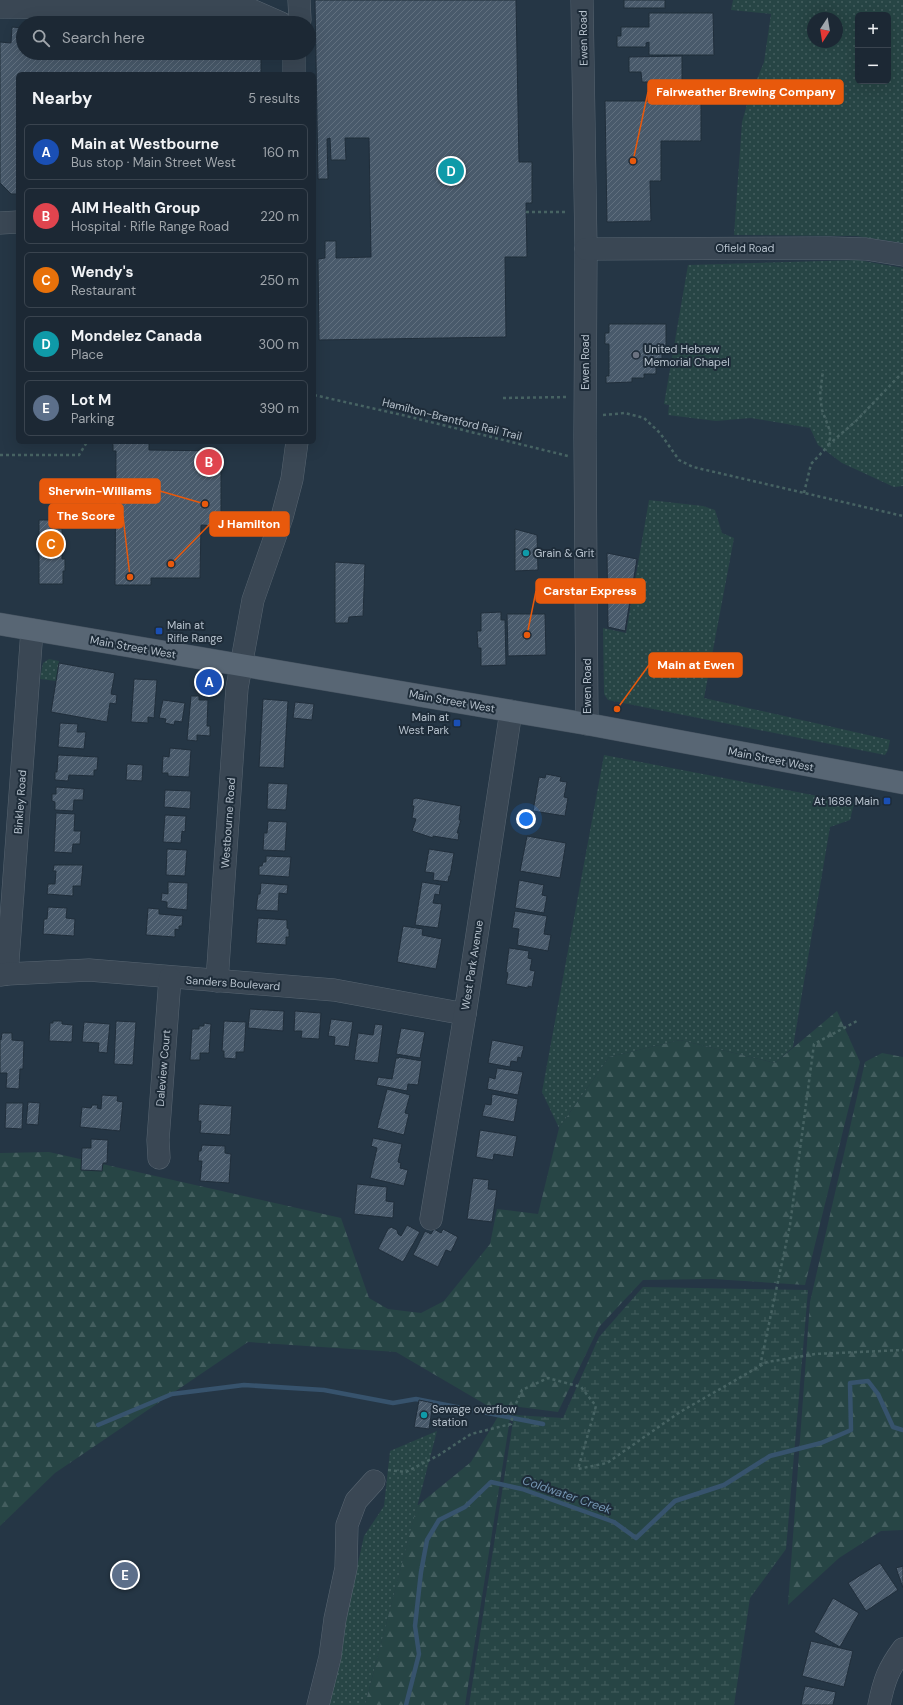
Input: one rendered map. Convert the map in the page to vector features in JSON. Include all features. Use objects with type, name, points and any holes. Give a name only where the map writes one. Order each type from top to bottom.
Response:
[{"type":"main road","name":"Main Street West","points":[[0,624],[587,724],[903,783]]},
{"type":"street","points":[[288,0],[288,16]]},
{"type":"street","points":[[300,0],[300,16]]},
{"type":"street","name":"Ewen Road","points":[[582,0],[586,249],[585,458],[587,724]]},
{"type":"street","points":[[0,7],[249,9],[265,16]]},
{"type":"street","points":[[294,60],[294,72]]},
{"type":"street","points":[[0,223],[16,222]]},
{"type":"street","name":"Ofield Road","points":[[586,249],[830,248],[866,249],[903,255]]},
{"type":"street","name":"Westbourne Road","points":[[217,981],[237,688],[253,600],[282,517],[292,479],[297,444]]},
{"type":"street","name":"Binkley Road","points":[[4,974],[32,630]]},
{"type":"street","name":"West Park Avenue","points":[[431,1219],[465,1014],[511,711]]},
{"type":"street","name":"Sanders Boulevard","points":[[4,974],[89,970],[170,978],[334,990],[465,1014]]},
{"type":"street","name":"Daleview Court","points":[[159,1158],[158,1140],[170,978]]},
{"type":"street","points":[[318,1705],[330,1657],[335,1619],[346,1568],[347,1525],[356,1501],[378,1476]]},
{"type":"street","points":[[879,1705],[882,1687],[891,1665],[903,1649]]},
{"type":"path","points":[[526,212],[573,212]]},
{"type":"path","points":[[823,370],[820,395],[822,410],[830,431],[828,446]]},
{"type":"path","points":[[804,493],[811,464],[828,446],[856,421],[903,372]]},
{"type":"path","name":"Hamilton-Brantford Rail Trail","points":[[316,395],[571,457],[585,458]]},
{"type":"path","points":[[503,398],[575,397]]},
{"type":"path","points":[[598,416],[625,413],[644,418],[660,433],[679,460],[693,467],[903,516]]},
{"type":"path","points":[[0,456],[80,455],[86,444]]},
{"type":"path","points":[[760,1366],[790,1225],[814,1044],[858,1021]]},
{"type":"path","points":[[378,1476],[406,1472],[439,1455],[471,1434],[511,1424],[514,1408],[522,1390],[548,1378],[581,1387],[596,1406],[578,1469],[607,1463],[680,1412],[767,1362],[815,1354],[903,1350]]},
{"type":"green space","points":[[733,0],[903,0],[903,243],[856,236],[734,235],[742,122],[748,101],[764,62],[771,14],[731,10]]},
{"type":"green space","points":[[858,260],[903,268],[903,486],[894,487],[842,463],[818,445],[810,428],[751,418],[716,421],[668,415],[669,405],[664,404],[688,265]]},
{"type":"green space","points":[[649,500],[703,506],[715,510],[722,533],[734,538],[704,698],[890,740],[888,750],[885,755],[608,700],[604,694],[603,628],[626,633]]},
{"type":"green space","points":[[49,659],[59,661],[56,681],[40,679],[43,663]]},
{"type":"green space","points":[[604,755],[854,803],[850,820],[830,827],[793,1047],[775,1063],[680,1040],[609,1057],[559,1128],[542,1092]]},
{"type":"green space","points":[[837,1011],[860,1062],[805,1285],[712,1279],[643,1280],[599,1327],[558,1412],[512,1406],[465,1705],[365,1705],[417,1506],[471,1462],[500,1413],[396,1352],[248,1342],[55,1473],[0,1526],[0,1153],[49,1152],[341,1218],[369,1298],[388,1309],[421,1313],[444,1301],[490,1244],[497,1209],[538,1214],[559,1128],[609,1057],[680,1040],[775,1063]]},
{"type":"green space","points":[[882,1053],[903,1057],[903,1530],[881,1531],[839,1558],[788,1605],[810,1302],[865,1062]]},
{"type":"green space","points":[[643,1287],[808,1290],[786,1549],[750,1598],[734,1705],[469,1705],[514,1415],[563,1418],[599,1337]]},
{"type":"green space","points":[[437,1431],[365,1705],[324,1705],[336,1660],[364,1536],[384,1506],[390,1451]]},
{"type":"building","points":[[315,0],[516,0],[519,162],[532,162],[532,203],[526,203],[527,257],[505,257],[506,337],[319,340],[318,259],[325,258],[325,241],[336,241],[336,258],[371,257],[369,138],[345,138],[346,160],[331,160],[330,138],[327,139],[328,179],[318,179]]},
{"type":"building","points":[[624,0],[665,0],[665,8],[624,8]]},
{"type":"building","points":[[649,13],[713,13],[714,55],[649,55],[649,42],[646,43],[646,47],[617,47],[617,36],[621,36],[621,27],[649,27]]},
{"type":"building","points":[[12,27],[16,27],[16,60],[261,60],[261,72],[16,72],[16,194],[11,194],[0,183],[0,42],[11,43]]},
{"type":"building","points":[[682,56],[682,82],[642,82],[641,72],[629,72],[629,57]]},
{"type":"building","points":[[701,83],[701,141],[661,141],[661,181],[650,181],[651,221],[607,222],[605,101],[649,101],[649,84]]},
{"type":"building","name":"United Hebrew Memorial Chapel","points":[[609,324],[666,324],[666,351],[662,351],[662,359],[656,359],[656,374],[644,374],[644,378],[632,378],[632,382],[606,383],[606,376],[609,376],[609,344],[605,344],[605,333],[609,333]]},
{"type":"building","points":[[113,444],[149,444],[149,450],[221,451],[221,526],[201,525],[200,578],[151,578],[151,585],[115,585],[116,451],[113,451]]},
{"type":"building","points":[[39,520],[58,520],[58,529],[62,529],[62,559],[65,559],[63,584],[39,584]]},
{"type":"building","name":"Grain & Grit","points":[[515,529],[537,535],[538,570],[515,571]]},
{"type":"building","points":[[607,553],[637,559],[625,631],[608,627]]},
{"type":"building","points":[[335,562],[365,564],[363,616],[349,617],[348,623],[335,623]]},
{"type":"building","points":[[501,612],[501,620],[505,620],[506,665],[481,666],[481,648],[478,648],[477,631],[481,631],[481,613]]},
{"type":"building","points":[[507,614],[545,614],[546,655],[508,656]]},
{"type":"building","points":[[59,663],[115,673],[111,694],[117,695],[116,704],[110,703],[107,722],[51,712]]},
{"type":"building","points":[[134,679],[157,680],[154,718],[148,717],[148,723],[131,722]]},
{"type":"building","points":[[191,696],[199,696],[199,700],[208,700],[207,726],[210,726],[210,736],[197,735],[197,741],[187,740]]},
{"type":"building","points":[[263,699],[288,701],[284,768],[259,767]]},
{"type":"building","points":[[163,700],[185,703],[182,722],[175,721],[174,725],[165,723],[166,719],[159,718]]},
{"type":"building","points":[[295,702],[314,704],[312,720],[293,718]]},
{"type":"building","points":[[60,723],[78,724],[77,732],[86,732],[84,749],[58,747]]},
{"type":"building","points":[[170,748],[191,750],[189,777],[168,776],[168,773],[162,773],[163,756],[169,757]]},
{"type":"building","points":[[58,755],[98,757],[97,770],[94,770],[94,776],[69,775],[68,781],[55,780]]},
{"type":"building","points":[[127,764],[143,765],[142,781],[126,780]]},
{"type":"building","points":[[546,774],[561,777],[560,781],[567,782],[564,797],[568,798],[565,816],[533,811],[539,777],[545,778]]},
{"type":"building","points":[[268,783],[288,784],[286,810],[267,809]]},
{"type":"building","points":[[56,787],[84,789],[83,800],[74,800],[73,811],[55,810],[55,802],[52,801],[52,794],[56,794]]},
{"type":"building","points":[[165,790],[191,791],[190,809],[164,807]]},
{"type":"building","points":[[416,798],[461,806],[459,820],[461,820],[457,833],[459,833],[458,840],[433,836],[433,838],[412,831],[416,819],[412,818],[414,806],[412,806],[413,799]]},
{"type":"building","points":[[56,813],[75,814],[74,831],[81,831],[80,844],[73,844],[72,853],[54,852]]},
{"type":"building","points":[[165,815],[186,816],[185,832],[182,831],[181,843],[163,842]]},
{"type":"building","points":[[268,821],[287,822],[285,851],[263,850],[264,833],[267,833]]},
{"type":"building","points":[[527,836],[566,843],[560,878],[520,871]]},
{"type":"building","points":[[167,849],[187,850],[185,876],[166,875]]},
{"type":"building","points":[[429,849],[454,853],[448,882],[433,880],[434,873],[425,872]]},
{"type":"building","points":[[266,856],[291,857],[289,877],[259,875],[259,866],[262,866],[263,862],[266,862]]},
{"type":"building","points":[[54,865],[83,865],[81,886],[73,886],[73,896],[47,894],[48,884],[55,884],[56,871],[53,871]]},
{"type":"building","points":[[519,880],[544,885],[542,895],[547,896],[544,913],[515,908]]},
{"type":"building","points":[[168,882],[188,883],[187,910],[167,908],[167,902],[161,901],[162,893],[168,894]]},
{"type":"building","points":[[422,882],[441,885],[439,895],[435,894],[433,903],[442,904],[438,928],[415,925]]},
{"type":"building","points":[[261,883],[288,885],[287,894],[279,893],[278,911],[256,910]]},
{"type":"building","points":[[48,907],[67,908],[66,918],[75,919],[74,936],[43,934],[44,919],[47,919]]},
{"type":"building","points":[[148,908],[159,909],[159,914],[183,916],[182,926],[179,926],[179,930],[175,929],[175,937],[146,935]]},
{"type":"building","points":[[515,911],[547,916],[544,934],[551,935],[548,951],[517,945],[519,929],[512,928]]},
{"type":"building","points":[[258,918],[287,920],[289,937],[286,937],[286,945],[256,943]]},
{"type":"building","points":[[403,926],[423,929],[422,935],[442,939],[436,969],[397,962]]},
{"type":"building","points":[[509,948],[529,951],[528,958],[532,959],[530,970],[535,971],[532,987],[528,986],[528,988],[506,984]]},
{"type":"building","points":[[250,1009],[284,1011],[283,1031],[248,1028]]},
{"type":"building","points":[[295,1011],[321,1013],[319,1039],[301,1038],[302,1031],[294,1031]]},
{"type":"building","points":[[331,1019],[353,1022],[349,1047],[334,1045],[335,1037],[328,1036]]},
{"type":"building","points":[[53,1021],[62,1021],[62,1024],[73,1025],[72,1042],[49,1041],[50,1023],[53,1023]]},
{"type":"building","points":[[116,1021],[136,1022],[133,1065],[114,1064]]},
{"type":"building","points":[[224,1021],[246,1022],[244,1052],[236,1052],[236,1059],[224,1058],[224,1051],[222,1051]]},
{"type":"building","points":[[84,1022],[110,1024],[107,1053],[98,1052],[99,1043],[82,1042]]},
{"type":"building","points":[[204,1023],[211,1024],[209,1053],[200,1053],[200,1060],[190,1060],[192,1029],[199,1029],[199,1026],[204,1026]]},
{"type":"building","points":[[375,1024],[383,1025],[378,1063],[354,1060],[358,1033],[373,1035]]},
{"type":"building","points":[[401,1028],[425,1032],[420,1058],[396,1054]]},
{"type":"building","points":[[2,1033],[12,1033],[12,1040],[24,1041],[23,1069],[20,1069],[19,1089],[6,1088],[7,1073],[0,1073],[0,1039],[1,1040]]},
{"type":"building","points":[[492,1040],[524,1046],[521,1058],[518,1057],[517,1062],[511,1061],[510,1067],[488,1063]]},
{"type":"building","points":[[399,1057],[422,1061],[418,1085],[408,1084],[407,1091],[376,1085],[378,1077],[392,1079],[396,1058]]},
{"type":"building","points":[[497,1068],[523,1072],[518,1095],[487,1089],[489,1077],[495,1079]]},
{"type":"building","points":[[387,1089],[410,1095],[405,1113],[409,1114],[404,1135],[377,1128]]},
{"type":"building","points":[[492,1094],[518,1099],[514,1122],[482,1116],[485,1104],[491,1105]]},
{"type":"building","points":[[102,1095],[118,1096],[117,1101],[123,1102],[120,1131],[80,1127],[82,1107],[91,1108],[92,1105],[98,1105],[97,1108],[101,1109]]},
{"type":"building","points":[[28,1102],[40,1103],[38,1125],[26,1124]]},
{"type":"building","points":[[6,1103],[23,1103],[22,1129],[5,1128]]},
{"type":"building","points":[[199,1104],[232,1106],[230,1135],[200,1133],[201,1121],[198,1121]]},
{"type":"building","points":[[480,1130],[517,1136],[513,1157],[494,1154],[493,1160],[476,1157]]},
{"type":"building","points":[[373,1138],[402,1144],[398,1162],[401,1163],[400,1168],[408,1170],[404,1186],[370,1178],[377,1148],[371,1146]]},
{"type":"building","points":[[91,1139],[108,1140],[107,1163],[103,1163],[102,1171],[81,1170],[82,1148],[91,1148]]},
{"type":"building","points":[[202,1145],[225,1146],[225,1153],[231,1154],[229,1183],[200,1181],[202,1161],[198,1161],[199,1151],[201,1151]]},
{"type":"building","points":[[473,1178],[489,1180],[488,1189],[497,1190],[492,1222],[467,1219]]},
{"type":"building","points":[[357,1184],[387,1187],[386,1201],[394,1202],[393,1218],[354,1214]]},
{"type":"building","points":[[407,1225],[420,1232],[403,1262],[378,1249],[388,1229],[391,1227],[397,1230],[398,1234],[401,1236]]},
{"type":"building","points":[[434,1229],[441,1233],[443,1229],[458,1237],[451,1252],[446,1250],[438,1267],[413,1255],[425,1231],[431,1234]]},
{"type":"building","name":"Sewage overflow station","points":[[419,1400],[433,1403],[429,1429],[414,1427]]},
{"type":"building","points":[[880,1563],[898,1590],[866,1611],[848,1583]]},
{"type":"building","points":[[903,1566],[903,1588],[896,1568]]},
{"type":"building","points":[[833,1598],[859,1613],[840,1647],[814,1632]]},
{"type":"building","points":[[811,1641],[853,1651],[844,1687],[802,1676]]},
{"type":"building","points":[[805,1686],[836,1692],[833,1705],[801,1705]]},
{"type":"waterway","name":"Coldwater Creek","points":[[406,1705],[419,1654],[415,1626],[421,1572],[427,1540],[439,1520],[465,1507],[491,1482],[522,1489],[614,1522],[636,1538],[675,1501],[724,1485],[770,1456],[821,1443],[851,1430],[850,1383],[868,1381],[878,1394],[893,1427],[903,1430]]},
{"type":"waterway","points":[[98,1425],[172,1394],[244,1385],[324,1390],[393,1403],[416,1399],[543,1424]]},
{"type":"place","name":"Fairweather Brewing Company","points":[[633,161]]},
{"type":"place","name":"Mondelez Canada","points":[[451,171]]},
{"type":"place","name":"United Hebrew Memorial Chapel","points":[[636,355]]},
{"type":"place","name":"AIM Health Group","points":[[209,462]]},
{"type":"place","name":"Sherwin-Williams","points":[[205,504]]},
{"type":"place","name":"Wendy's","points":[[51,544]]},
{"type":"place","name":"Grain & Grit","points":[[526,553]]},
{"type":"place","name":"J Hamilton","points":[[171,564]]},
{"type":"place","name":"The Score","points":[[130,577]]},
{"type":"place","name":"Main at Rifle Range","points":[[159,631]]},
{"type":"place","name":"Carstar Express","points":[[527,635]]},
{"type":"place","name":"Main at Westbourne","points":[[209,682]]},
{"type":"place","name":"Main at Ewen","points":[[617,709]]},
{"type":"place","name":"Main at West Park","points":[[457,723]]},
{"type":"place","name":"At 1686 Main","points":[[887,801]]},
{"type":"place","name":"Sewage overflow station","points":[[424,1415]]},
{"type":"place","name":"Lot M","points":[[125,1575]]}]
